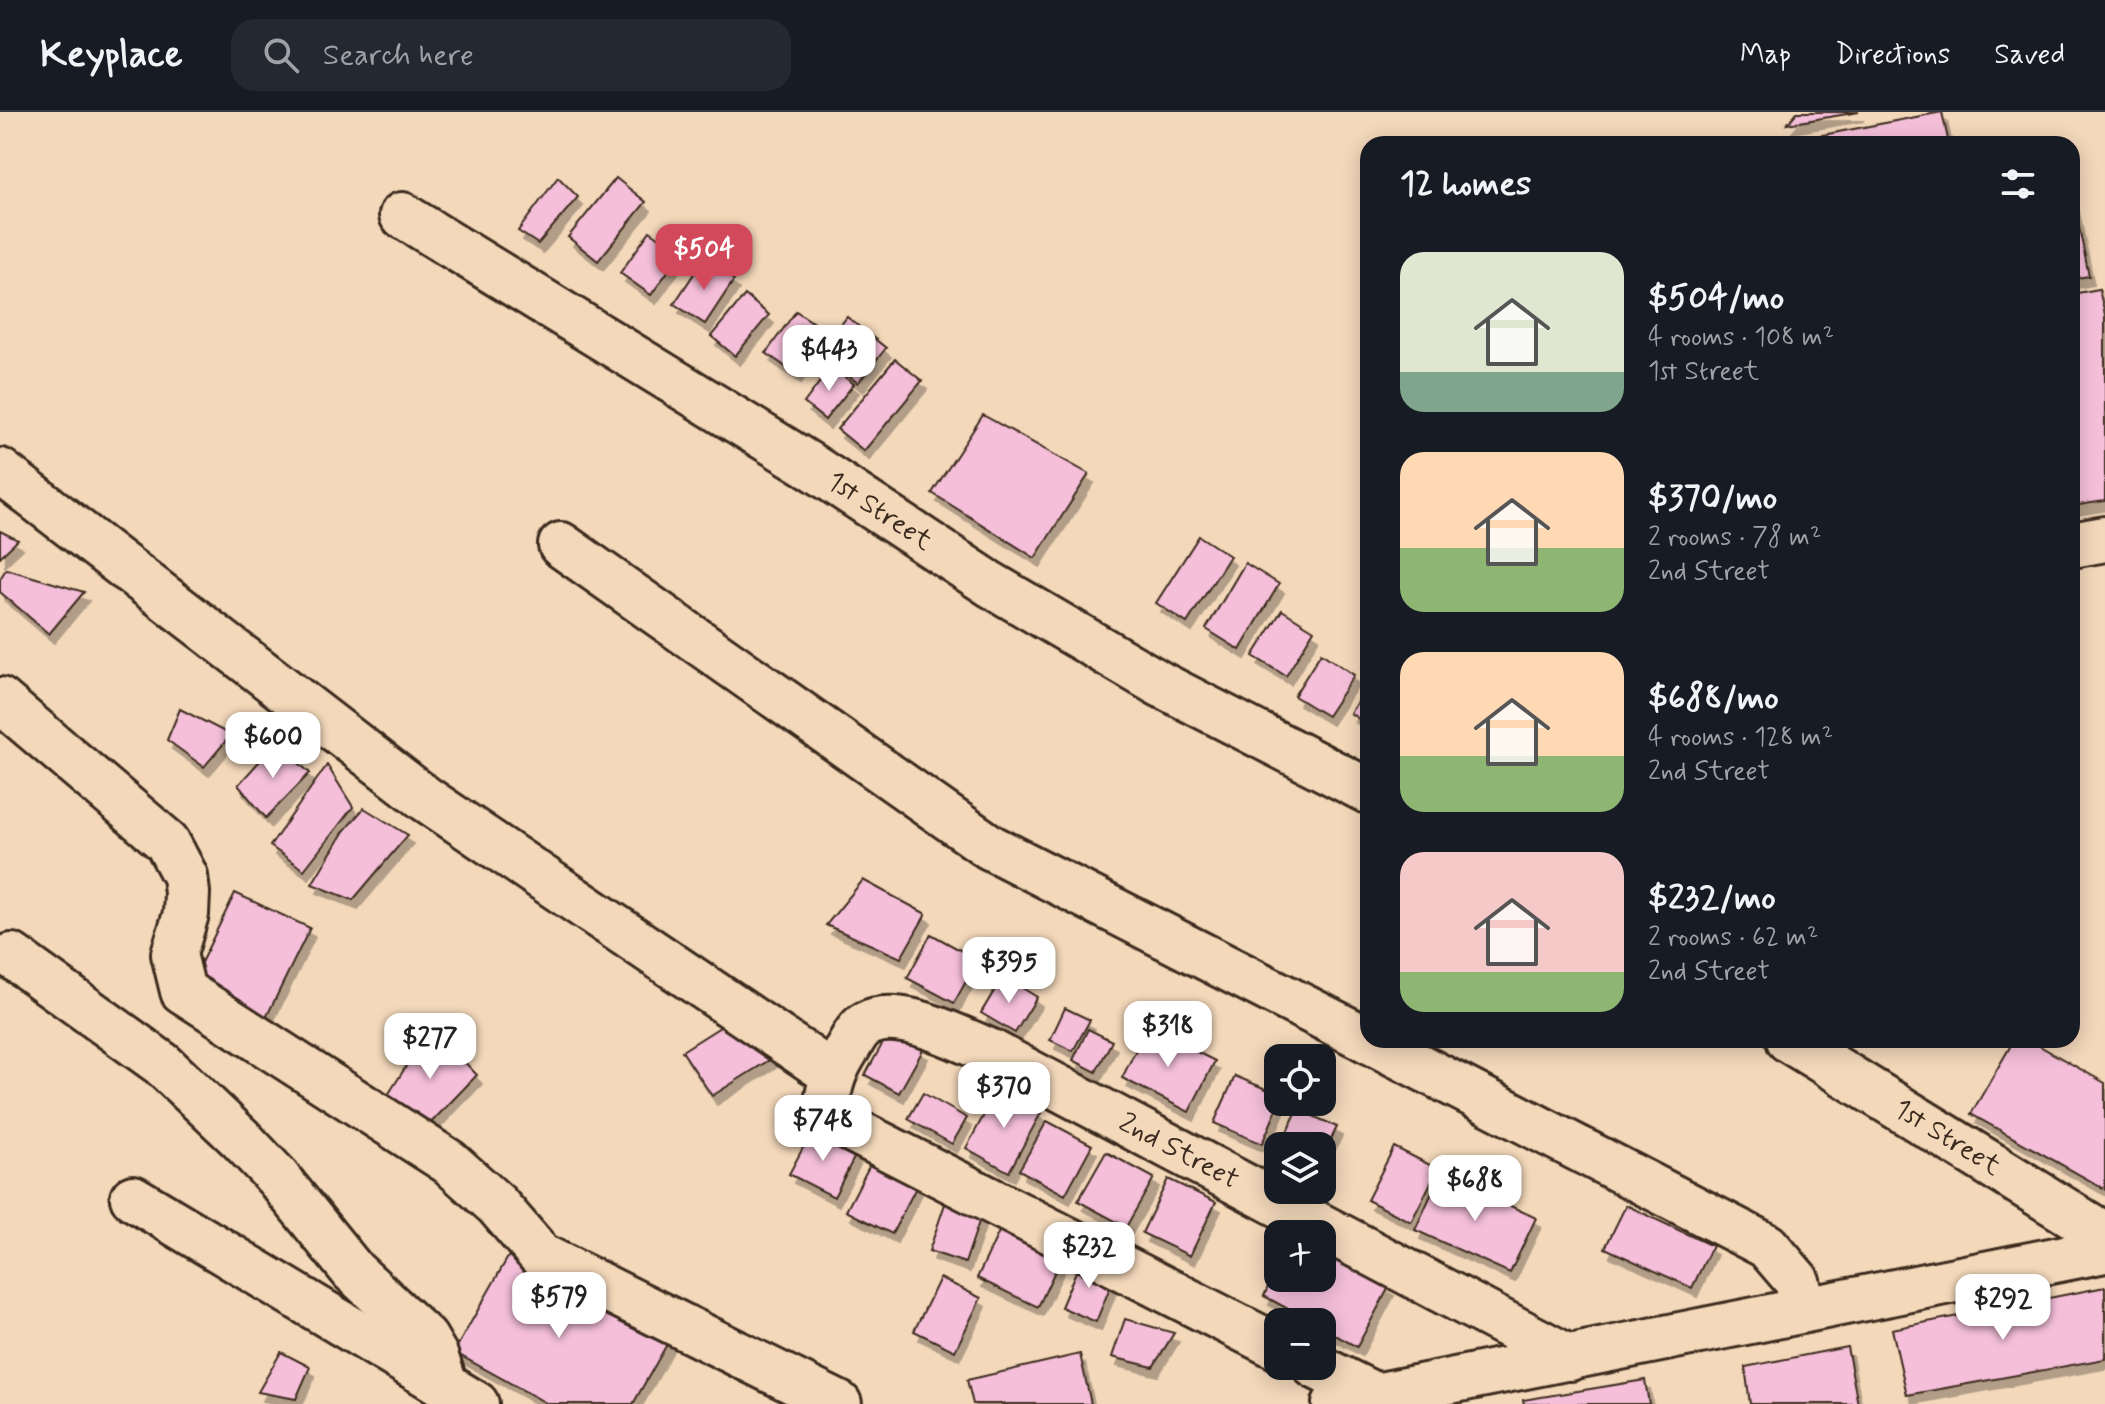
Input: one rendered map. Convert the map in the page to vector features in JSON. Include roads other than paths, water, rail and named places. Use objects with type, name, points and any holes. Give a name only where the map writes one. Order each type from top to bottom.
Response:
[{"type":"street","name":"1st Street","points":[[402,215],[811,466],[990,584],[1160,684],[1360,787]]},
{"type":"street","points":[[0,471],[426,799],[831,1073],[826,1107],[837,1122],[1264,1340]]},
{"type":"street","points":[[2080,544],[2105,539]]},
{"type":"street","points":[[561,545],[990,847],[1360,1036]]},
{"type":"street","points":[[0,700],[167,842],[186,884],[186,914],[174,954],[183,991],[449,1162],[497,1205],[541,1256],[839,1404]]},
{"type":"street","points":[[12,956],[162,1064],[241,1139],[277,1177],[353,1271],[425,1338],[460,1395]]},
{"type":"street","name":"2nd Street","points":[[831,1073],[863,1025],[882,1019],[930,1027],[991,1052],[1570,1358]]},
{"type":"street","points":[[1383,1048],[1767,1246],[1797,1281],[1804,1310]]},
{"type":"street","name":"1st Street","points":[[1802,1048],[2105,1235]]},
{"type":"street","points":[[133,1198],[460,1395]]},
{"type":"street","points":[[1331,1380],[1354,1400],[2105,1250]]}]
